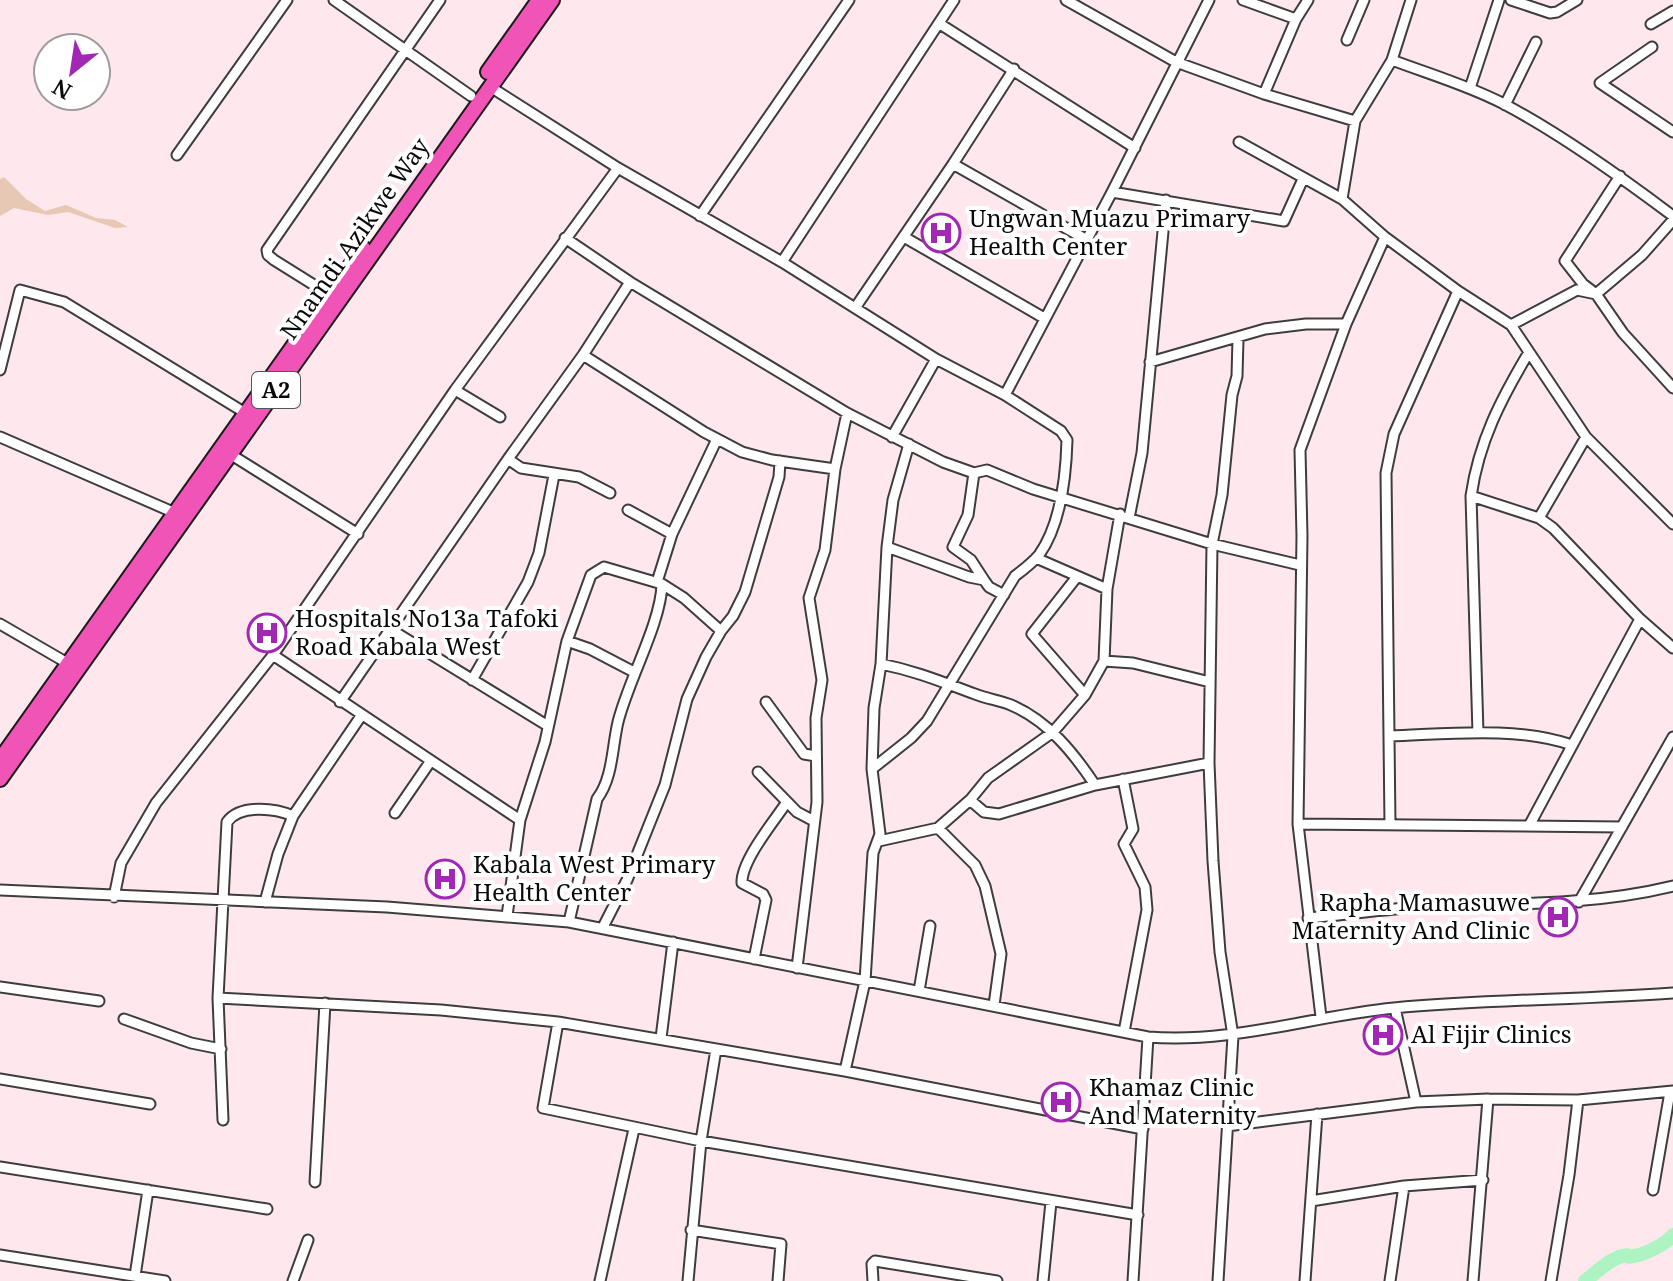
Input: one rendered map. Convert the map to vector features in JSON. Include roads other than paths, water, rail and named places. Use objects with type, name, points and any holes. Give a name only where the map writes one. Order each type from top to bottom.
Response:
[{"type":"highway","name":"Nnamdi Azikwe Way","points":[[0,760],[539,0]]},
{"type":"highway","name":"Nnamdi Azikwe Way","points":[[0,779],[552,0]]},
{"type":"street","points":[[177,155],[287,0]]},
{"type":"street","points":[[334,0],[471,96]]},
{"type":"street","points":[[330,295],[274,260],[267,250],[440,0]]},
{"type":"street","points":[[700,216],[849,0]]},
{"type":"street","points":[[782,262],[954,0]]},
{"type":"street","points":[[1066,0],[1176,62],[1264,94],[1355,121]]},
{"type":"street","points":[[1005,395],[1209,0]]},
{"type":"street","points":[[1243,0],[1296,19]]},
{"type":"street","points":[[1264,94],[1296,19],[1308,0]]},
{"type":"street","points":[[1347,40],[1364,0]]},
{"type":"street","points":[[1342,199],[1355,121],[1392,60],[1411,0]]},
{"type":"street","points":[[1470,88],[1499,0]]},
{"type":"street","points":[[1511,0],[1550,13],[1577,0]]},
{"type":"street","points":[[1651,24],[1673,11]]},
{"type":"street","points":[[940,24],[1135,148]]},
{"type":"street","points":[[1505,105],[1536,42]]},
{"type":"street","points":[[1652,47],[1600,83],[1673,132]]},
{"type":"street","points":[[1392,60],[1470,88],[1505,105],[1620,176],[1673,218],[1642,255],[1596,294]]},
{"type":"street","points":[[855,308],[1014,69]]},
{"type":"street","points":[[489,86],[618,168],[782,262],[936,359],[1005,395],[1061,431],[1067,440],[1050,537],[1036,558],[1015,576],[927,721],[872,769]]},
{"type":"street","points":[[1239,142],[1342,199],[1385,237],[1458,291],[1511,325],[1586,437],[1673,524]]},
{"type":"street","points":[[953,164],[1087,240]]},
{"type":"street","points":[[114,897],[121,863],[156,803],[273,655],[455,390],[618,168]]},
{"type":"street","points":[[1620,176],[1565,261],[1583,284],[1596,294],[1623,333],[1673,388]]},
{"type":"street","points":[[1112,192],[1284,221],[1303,179]]},
{"type":"street","points":[[879,841],[938,828],[970,800],[988,778],[1053,732],[1085,695],[1104,661],[1107,589],[1142,453],[1166,200]]},
{"type":"street","points":[[904,237],[1044,318]]},
{"type":"street","points":[[1321,1017],[1298,824],[1300,450],[1346,324],[1385,237]]},
{"type":"street","points":[[565,238],[630,282],[847,413],[943,462],[974,473],[987,470],[1023,486],[1212,544],[1300,565]]},
{"type":"street","points":[[340,702],[583,355],[630,282]]},
{"type":"street","points":[[0,370],[20,290],[64,302],[247,414]]},
{"type":"street","points":[[1511,325],[1577,290],[1596,294]]},
{"type":"street","points":[[1390,825],[1386,473],[1394,434],[1458,291]]},
{"type":"street","points":[[1150,362],[1265,329],[1306,324],[1346,324]]},
{"type":"street","points":[[1218,1281],[1233,1036],[1220,952],[1213,861],[1209,763],[1212,544],[1222,495],[1232,395],[1237,376],[1238,339]]},
{"type":"street","points":[[1478,733],[1471,496],[1474,469],[1506,390],[1529,352]]},
{"type":"street","points":[[583,355],[742,452],[835,469]]},
{"type":"street","points":[[892,437],[936,359]]},
{"type":"street","points":[[455,390],[500,417]]},
{"type":"street","points":[[797,968],[818,785],[816,718],[822,680],[809,598],[825,550],[835,469],[847,413]]},
{"type":"street","points":[[0,437],[175,513]]},
{"type":"street","points":[[1539,518],[1586,437]]},
{"type":"street","points":[[569,922],[589,828],[597,799],[605,789],[618,723],[658,605],[659,583],[672,534],[717,439]]},
{"type":"street","points":[[845,1071],[865,981],[873,853],[879,841],[872,769],[887,547],[893,500],[909,444]]},
{"type":"street","points":[[230,454],[358,534]]},
{"type":"street","points":[[508,459],[521,468],[579,477],[610,493]]},
{"type":"street","points":[[603,927],[627,880],[665,785],[687,699],[706,657],[733,616],[749,579],[779,477],[780,461]]},
{"type":"street","points":[[974,473],[968,515],[953,547],[971,560],[989,587],[1004,595]]},
{"type":"street","points":[[472,680],[528,582],[539,553],[554,475]]},
{"type":"street","points":[[1471,496],[1539,518],[1553,528],[1640,619],[1673,648]]},
{"type":"street","points":[[628,510],[672,534]]},
{"type":"street","points":[[887,547],[984,580]]},
{"type":"street","points":[[1036,558],[1107,589]]},
{"type":"street","points":[[507,916],[520,820],[534,781],[567,641],[591,575],[604,567],[659,583],[684,598],[721,631]]},
{"type":"street","points":[[1076,578],[1032,634],[1085,695]]},
{"type":"street","points":[[1529,826],[1640,619]]},
{"type":"street","points":[[0,624],[69,664]]},
{"type":"street","points":[[390,629],[548,726]]},
{"type":"street","points":[[567,641],[634,672]]},
{"type":"street","points":[[273,655],[520,820]]},
{"type":"street","points":[[1104,661],[1133,663],[1210,682]]},
{"type":"street","points":[[881,664],[917,671],[976,695],[1009,704],[1053,732],[1078,759],[1095,785]]},
{"type":"street","points":[[766,702],[804,754],[816,756]]},
{"type":"street","points":[[265,902],[278,854],[293,816],[361,716]]},
{"type":"street","points":[[1390,736],[1478,733],[1551,738],[1572,745]]},
{"type":"street","points":[[1579,902],[1673,737]]},
{"type":"street","points":[[395,813],[430,762]]},
{"type":"street","points":[[970,800],[984,812],[999,814],[1095,785],[1209,763]]},
{"type":"street","points":[[758,772],[797,812],[814,821]]},
{"type":"street","points":[[1123,779],[1133,829],[1124,844],[1145,887],[1147,910],[1124,1032]]},
{"type":"street","points":[[754,959],[766,900],[763,894],[742,883],[741,878],[787,802]]},
{"type":"street","points":[[223,1120],[218,998],[227,822],[231,816],[261,810],[282,811],[293,816]]},
{"type":"street","points":[[1298,824],[1622,827]]},
{"type":"street","points":[[938,828],[975,865],[985,886],[1001,954],[994,1005]]},
{"type":"street","points":[[1308,918],[1431,906],[1579,902],[1630,896],[1673,886]]},
{"type":"street","points":[[0,890],[387,907],[569,922],[1148,1037],[1233,1036],[1321,1017],[1395,1008],[1673,993]]},
{"type":"street","points":[[919,991],[930,926]]},
{"type":"street","points":[[661,1038],[673,942]]},
{"type":"street","points":[[0,987],[99,1001]]},
{"type":"street","points":[[218,998],[441,1010],[558,1022],[845,1071],[1143,1129]]},
{"type":"street","points":[[315,1182],[325,1003]]},
{"type":"street","points":[[1395,1008],[1416,1102]]},
{"type":"street","points":[[124,1019],[191,1043],[221,1049]]},
{"type":"street","points":[[558,1022],[543,1108],[634,1129],[1138,1215]]},
{"type":"street","points":[[1133,1281],[1148,1037]]},
{"type":"street","points":[[688,1281],[701,1141],[716,1049]]},
{"type":"street","points":[[0,1079],[150,1104]]},
{"type":"street","points":[[1227,1126],[1416,1102],[1578,1100],[1671,1092],[1653,1190]]},
{"type":"street","points":[[1473,1281],[1488,1099]]},
{"type":"street","points":[[1551,1281],[1578,1100]]},
{"type":"street","points":[[1305,1281],[1317,1114]]},
{"type":"street","points":[[600,1281],[634,1129]]},
{"type":"street","points":[[0,1167],[267,1209]]},
{"type":"street","points":[[1311,1201],[1404,1186],[1483,1180]]},
{"type":"street","points":[[1390,1281],[1404,1186]]},
{"type":"street","points":[[135,1276],[148,1190]]},
{"type":"street","points":[[1043,1281],[1051,1202]]},
{"type":"street","points":[[691,1230],[781,1244],[778,1281]]},
{"type":"street","points":[[293,1281],[308,1240]]},
{"type":"street","points":[[0,1255],[165,1281]]},
{"type":"street","points":[[873,1281],[872,1264],[875,1261],[963,1278],[997,1281]]},
{"type":"waterway","points":[[1585,1281],[1612,1260],[1650,1251],[1673,1235]]},
{"type":"place","name":"Ungwan Muazu Primary Health Center","points":[[941,233]]},
{"type":"place","name":"Hospitals No13a Tafoki Road Kabala West","points":[[267,633]]},
{"type":"place","name":"Kabala West Primary Health Center","points":[[445,879]]},
{"type":"place","name":"Rapha Mamasuwe Maternity And Clinic","points":[[1558,917]]},
{"type":"place","name":"Al Fijir Clinics","points":[[1383,1035]]},
{"type":"place","name":"Khamaz Clinic And Maternity","points":[[1061,1102]]}]
